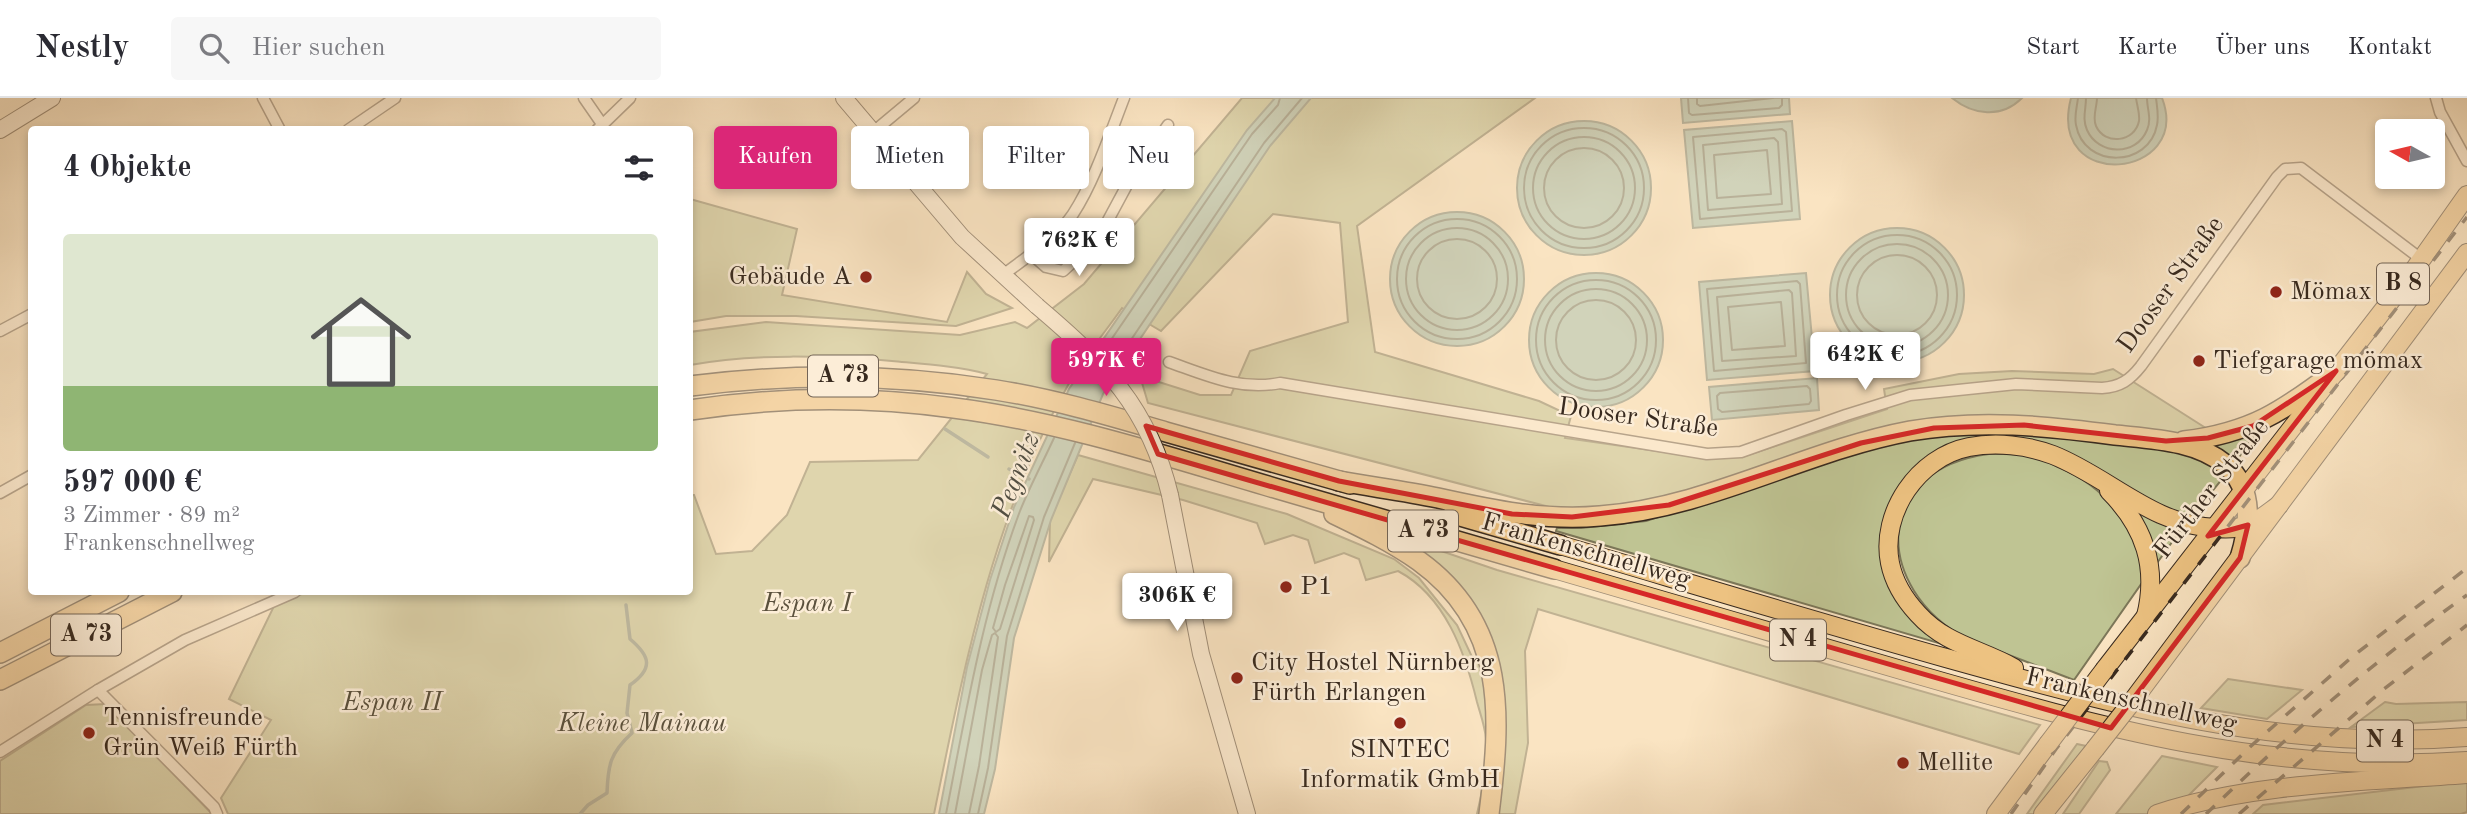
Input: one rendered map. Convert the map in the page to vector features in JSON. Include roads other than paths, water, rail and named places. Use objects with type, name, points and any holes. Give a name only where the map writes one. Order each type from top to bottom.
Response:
[{"type":"highway","points":[[2174,443],[2226,435],[2253,426],[2289,406],[2336,371]]},
{"type":"highway","name":"Frankenschnellweg","points":[[693,386],[772,377],[823,376],[920,380],[996,390],[1118,418],[1560,545]]},
{"type":"highway","name":"Frankenschnellweg","points":[[693,410],[773,400],[829,399],[907,403],[984,412],[1107,441],[1554,569]]},
{"type":"highway","points":[[1339,481],[1512,514],[1549,517],[1601,516],[1670,505],[1861,443],[1934,428],[2024,425],[2174,443],[2218,458],[2237,477],[2249,511],[2240,558]]},
{"type":"highway","points":[[1293,493],[1401,548],[1435,574],[1464,607],[1485,648],[1497,700],[1496,751],[1489,814]]},
{"type":"highway","name":"A 73","points":[[0,653],[113,595]]},
{"type":"highway","name":"A 73","points":[[0,680],[166,595]]},
{"type":"main road","points":[[0,130],[52,98]]},
{"type":"main road","points":[[844,98],[866,126]]},
{"type":"main road","points":[[920,189],[957,232],[1090,353],[1126,395],[1151,436],[1170,495],[1201,654],[1247,814]]},
{"type":"main road","name":"Fürther Straße","points":[[1996,814],[2421,259],[2460,213],[2467,195]]},
{"type":"main road","name":"B 8","points":[[2043,814],[2154,672],[2467,253]]},
{"type":"main road","points":[[2045,685],[2003,662],[1978,654],[1953,641],[1920,616],[1909,604],[1894,579],[1890,563],[1890,532],[1898,505],[1914,480],[1937,460],[1967,448],[2004,445],[2031,449],[2055,456],[2173,521],[2198,527],[2236,528],[2248,525],[2279,505]]},
{"type":"main road","points":[[2090,475],[2121,504],[2144,543],[2151,580],[2146,616]]},
{"type":"main road","name":"Frankenschnellweg","points":[[1560,545],[2045,685],[2184,719],[2249,730],[2327,738],[2379,741],[2467,737]]},
{"type":"main road","name":"Frankenschnellweg","points":[[1554,569],[1993,696],[2155,738],[2236,752],[2330,763],[2467,761]]},
{"type":"main road","points":[[2157,814],[2193,802],[2252,791],[2467,774]]},
{"type":"street","points":[[263,98],[278,126]]},
{"type":"street","points":[[354,126],[395,98]]},
{"type":"street","points":[[584,98],[598,126]]},
{"type":"street","points":[[600,126],[630,98]]},
{"type":"street","points":[[880,126],[914,98]]},
{"type":"street","points":[[1003,275],[1061,228],[1072,215],[1103,151],[1124,98]]},
{"type":"street","points":[[2436,98],[2440,112],[2467,161]]},
{"type":"street","points":[[1030,253],[1046,267],[1063,271],[1091,247],[1127,185],[1168,125]]},
{"type":"street","name":"Dooser Straße","points":[[1169,362],[1224,381],[1253,387],[1280,383],[1707,454],[1741,452],[1910,395],[2016,384],[2102,388],[2125,382],[2141,366],[2269,188],[2286,169],[2301,168],[2421,259]]},
{"type":"street","points":[[0,331],[28,316]]},
{"type":"street","points":[[0,493],[28,477]]},
{"type":"street","points":[[0,752],[185,639],[288,595]]},
{"type":"street","points":[[98,690],[214,807],[217,814]]},
{"type":"water","points":[[1275,98],[1311,98],[1270,146],[1103,394],[1051,520],[1014,638],[995,769],[984,814],[939,814],[967,667],[990,580],[1014,507],[1069,389],[1247,130]]},
{"type":"water","points":[[1681,98],[1789,98],[1790,114],[1683,123]]},
{"type":"water","points":[[1952,98],[2022,98],[2005,109],[1987,112],[1969,108]]},
{"type":"water","points":[[2071,98],[2162,98],[2166,125],[2157,146],[2140,159],[2119,164],[2097,162],[2079,150],[2069,129]]},
{"type":"water","points":[[1584,121],[1610,126],[1631,141],[1646,162],[1651,188],[1646,214],[1631,235],[1610,250],[1584,255],[1558,250],[1537,235],[1522,214],[1517,188],[1522,162],[1537,141],[1558,126]]},
{"type":"water","points":[[1792,121],[1800,219],[1693,228],[1684,130]]},
{"type":"water","points":[[1457,212],[1483,217],[1504,232],[1519,253],[1524,279],[1519,305],[1504,326],[1483,341],[1457,346],[1431,341],[1410,326],[1395,305],[1390,279],[1395,253],[1410,232],[1431,217]]},
{"type":"water","points":[[1897,228],[1923,233],[1944,248],[1959,269],[1964,295],[1959,321],[1944,342],[1923,357],[1897,362],[1871,357],[1850,342],[1835,321],[1830,295],[1835,269],[1850,248],[1871,233]]},
{"type":"water","points":[[1596,273],[1622,278],[1643,293],[1658,314],[1663,340],[1658,366],[1643,387],[1622,402],[1596,407],[1570,402],[1549,387],[1534,366],[1529,340],[1534,314],[1549,293],[1570,278]]},
{"type":"water","points":[[1806,273],[1815,371],[1707,380],[1699,282]]},
{"type":"water","points":[[1817,378],[1819,410],[1712,420],[1709,387]]},
{"type":"waterway","points":[[945,429],[988,457]]},
{"type":"waterway","name":"Pegnitz","points":[[1009,469],[1029,479]]},
{"type":"waterway","points":[[580,814],[588,805],[607,793],[612,760],[619,747],[632,733],[627,713],[630,685],[643,673],[646,662],[642,651],[630,639],[626,605]]},
{"type":"railway","points":[[2011,814],[2056,749],[2467,217]]},
{"type":"railway","points":[[2181,814],[2251,746],[2353,656],[2467,568]]},
{"type":"railway","points":[[2206,814],[2332,700],[2467,595]]},
{"type":"railway","points":[[2239,814],[2384,689],[2467,625]]},
{"type":"place","name":"Gebäude A","points":[[866,277]]},
{"type":"place","name":"Mömax","points":[[2276,292]]},
{"type":"place","name":"Tiefgarage mömax","points":[[2199,361]]},
{"type":"place","name":"P1","points":[[1286,587]]},
{"type":"place","name":"City Hostel Nürnberg Fürth Erlangen","points":[[1237,678]]},
{"type":"place","name":"SINTEC Informatik GmbH","points":[[1400,723]]},
{"type":"place","name":"Tennisfreunde Grün Weiß Fürth","points":[[89,733]]},
{"type":"place","name":"Mellite","points":[[1903,763]]},
{"type":"park label","name":"Espan I","points":[[807,604]]},
{"type":"park label","name":"Espan II","points":[[392,703]]},
{"type":"park label","name":"Kleine Mainau","points":[[642,724]]}]
